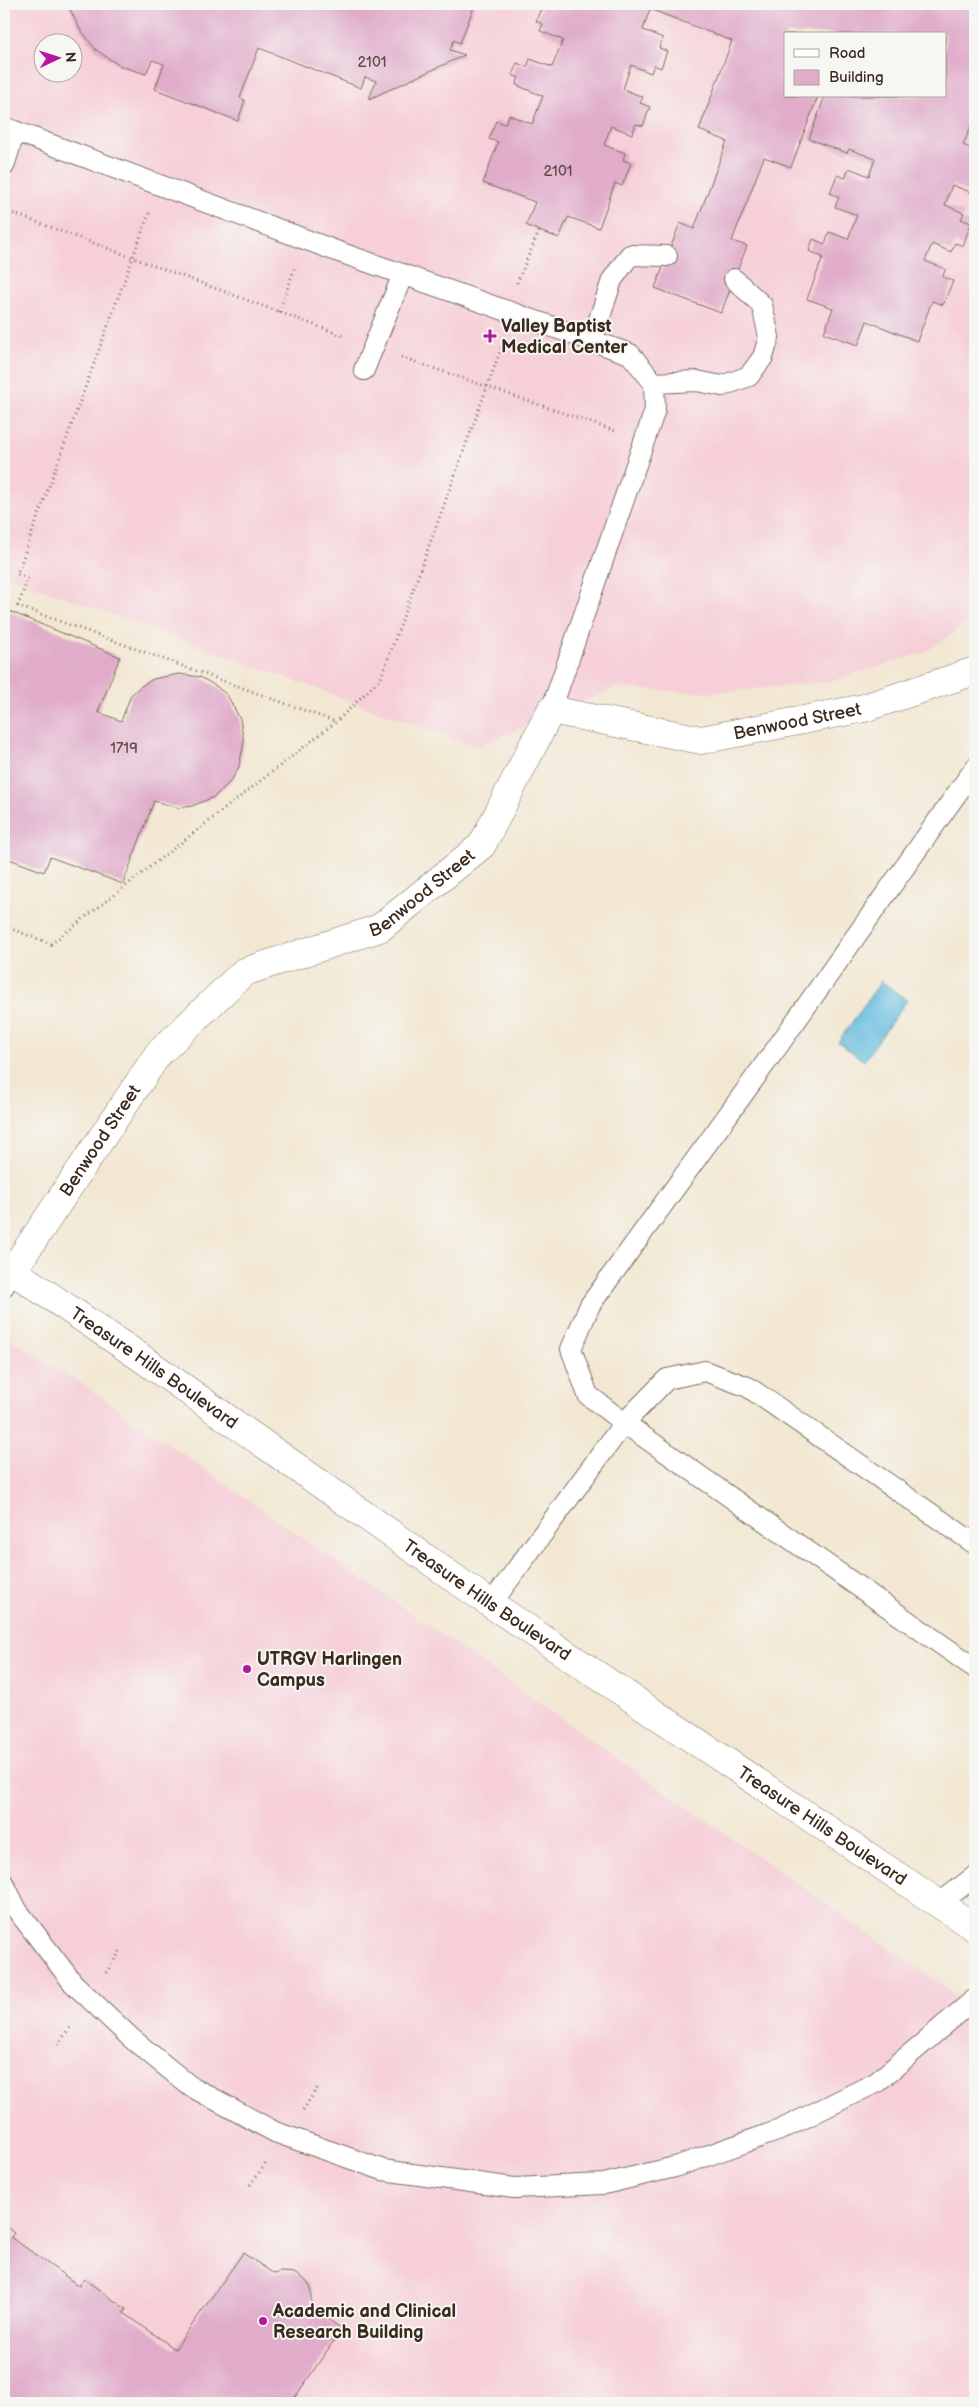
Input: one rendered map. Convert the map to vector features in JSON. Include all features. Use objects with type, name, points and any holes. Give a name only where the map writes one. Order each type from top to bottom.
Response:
[{"type":"street","name":"Benwood Street","points":[[7,1274],[158,1054],[244,972],[380,928],[482,845],[551,710],[701,740],[864,708],[970,677]]},
{"type":"street","name":"Treasure Hills Boulevard","points":[[7,1274],[491,1604],[975,1928]]},
{"type":"lane","points":[[4,166],[10,129],[305,239],[630,354],[654,383],[655,410],[551,710]]},
{"type":"lane","points":[[592,341],[612,280],[630,255],[667,256]]},
{"type":"lane","points":[[364,370],[403,274]]},
{"type":"lane","points":[[654,383],[697,381],[722,386],[749,376],[763,357],[769,337],[762,305],[734,279]]},
{"type":"lane","points":[[975,768],[778,1046],[590,1304],[571,1349],[588,1395],[624,1423],[975,1668]]},
{"type":"lane","points":[[491,1604],[624,1423],[667,1379],[705,1371],[748,1387],[975,1544]]},
{"type":"lane","points":[[940,1903],[975,1876]]},
{"type":"lane","points":[[4,1884],[17,1910],[73,1983],[131,2038],[190,2086],[275,2132],[383,2170],[514,2188],[604,2184],[675,2166],[780,2130],[877,2082],[975,1999]]},
{"type":"path","points":[[159,185],[16,574],[28,578],[18,606],[336,722]]},
{"type":"path","points":[[4,210],[487,388],[644,441]]},
{"type":"path","points":[[4,926],[52,944],[336,722],[381,678],[506,336],[518,282],[539,231]]},
{"type":"path","points":[[279,312],[305,239]]},
{"type":"shaded area","name":"Valley Baptist Medical Center","points":[[4,4],[975,4],[975,619],[923,653],[828,682],[711,693],[615,688],[477,747],[4,575]]},
{"type":"shaded area","name":"UTRGV Harlingen Campus","points":[[4,1335],[87,1387],[975,2008],[975,2403],[4,2403]]},
{"type":"water","points":[[881,981],[907,1000],[864,1061],[838,1042]]},
{"type":"building","points":[[67,4],[475,4],[460,43],[454,40],[450,50],[465,55],[369,99],[376,81],[365,77],[361,88],[259,48],[240,98],[245,100],[238,121],[155,89],[164,64],[152,60],[146,74],[120,66],[96,50],[80,29]]},
{"type":"building","points":[[552,4],[564,4],[572,7],[573,4],[975,4],[975,128],[971,126],[963,145],[975,150],[975,185],[970,192],[952,185],[945,205],[964,213],[961,219],[971,223],[963,246],[955,243],[951,252],[932,244],[925,261],[945,269],[943,277],[953,281],[943,305],[932,301],[917,341],[867,321],[858,345],[824,333],[833,308],[807,299],[823,257],[809,251],[813,239],[825,244],[829,232],[848,239],[857,215],[835,207],[839,197],[830,193],[837,175],[845,178],[849,168],[869,176],[875,159],[849,149],[847,153],[809,139],[824,98],[946,98],[946,32],[784,32],[784,98],[817,98],[791,167],[764,157],[732,241],[747,246],[721,313],[655,288],[680,223],[694,229],[727,141],[699,130],[732,41],[650,9],[643,30],[663,38],[659,48],[667,51],[661,68],[654,65],[651,73],[631,65],[623,89],[643,97],[640,103],[650,107],[643,126],[636,124],[632,134],[611,126],[604,145],[625,153],[623,160],[631,163],[622,186],[615,183],[599,228],[568,217],[559,238],[539,231],[526,225],[535,202],[483,183],[498,142],[489,139],[496,121],[505,124],[509,115],[532,124],[543,96],[516,85],[519,78],[512,75],[517,63],[527,67],[530,59],[552,67],[563,40],[540,31],[543,24],[536,21],[542,6],[550,9]]},
{"type":"building","points":[[9,611],[120,657],[98,712],[121,721],[131,695],[141,686],[153,679],[179,674],[200,677],[216,686],[227,695],[240,719],[244,742],[239,767],[231,781],[214,797],[192,806],[179,808],[154,801],[123,884],[50,857],[44,872],[4,857],[4,626]]},
{"type":"building","name":"Academic and Clinical Research Building","points":[[4,2225],[14,2233],[11,2237],[79,2286],[84,2279],[126,2309],[124,2313],[175,2349],[243,2253],[274,2274],[281,2272],[294,2273],[305,2280],[311,2287],[311,2307],[342,2329],[291,2403],[280,2403],[272,2398],[268,2403],[4,2403]]},
{"type":"place","name":"Valley Baptist Medical Center","points":[[490,336]]},
{"type":"place","name":"UTRGV Harlingen Campus","points":[[247,1669]]},
{"type":"place","name":"Academic and Clinical Research Building","points":[[263,2321]]}]
